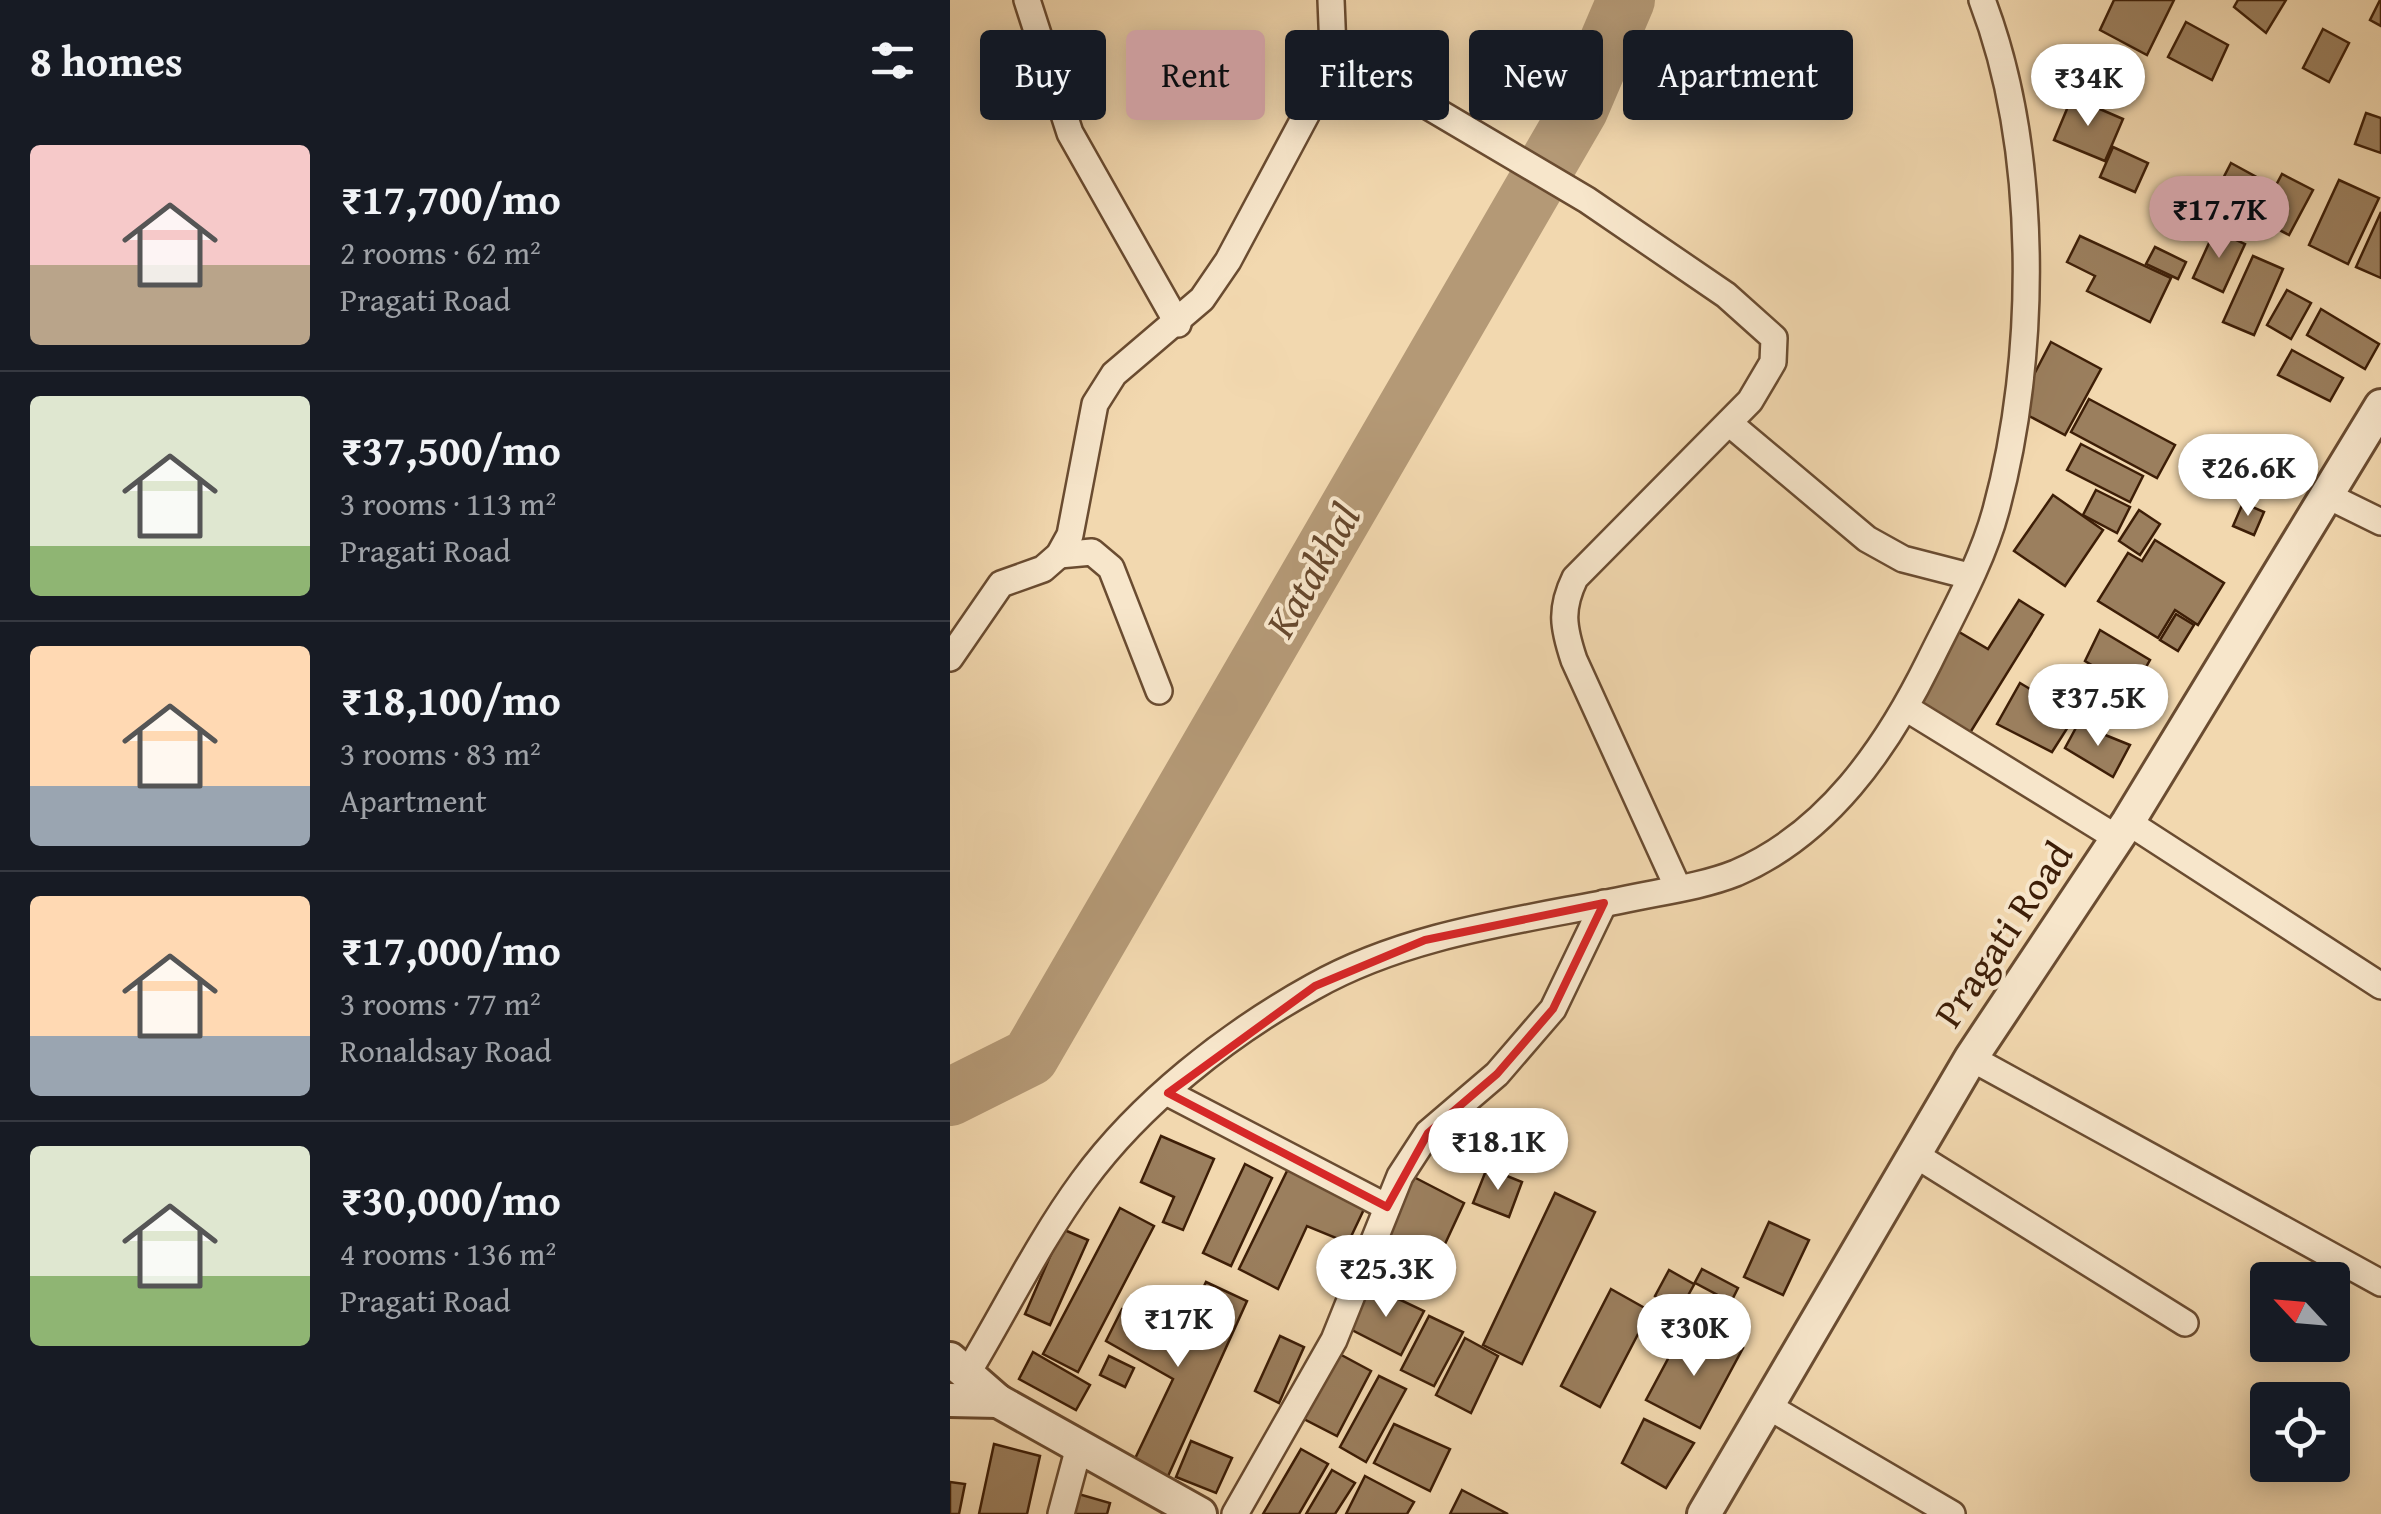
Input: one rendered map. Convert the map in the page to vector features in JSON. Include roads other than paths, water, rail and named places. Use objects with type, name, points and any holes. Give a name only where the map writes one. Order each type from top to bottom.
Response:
[{"type":"street","points":[[1028,0],[1070,133],[1178,324]]},
{"type":"street","points":[[1331,0],[1332,30]]},
{"type":"street","points":[[1200,1514],[956,1378],[1083,1181],[1168,1092],[1218,1050],[1315,986],[1425,940],[1733,874],[1798,840],[1849,788],[1906,708],[1970,576],[1999,494],[2012,425],[2026,215],[2016,117],[1982,0]]},
{"type":"street","points":[[1449,119],[1587,200],[1726,296],[1774,338],[1773,362],[1750,400],[1575,578],[1566,598],[1562,622],[1678,888]]},
{"type":"street","points":[[950,658],[1001,584],[1042,569],[1059,556],[1070,534],[1096,404],[1114,374],[1178,324],[1202,299],[1228,261],[1303,120]]},
{"type":"street","name":"Pragati Road","points":[[1704,1514],[1971,1058],[2123,830],[2381,406]]},
{"type":"street","points":[[1729,422],[1876,544],[1903,559],[1970,576]]},
{"type":"street","points":[[2324,494],[2381,522]]},
{"type":"street","points":[[1059,556],[1092,552],[1110,568],[1159,692]]},
{"type":"street","points":[[1906,708],[2123,830],[2381,986]]},
{"type":"street","points":[[1234,1514],[1334,1340],[1400,1176],[1428,1133],[1497,1074],[1553,1009],[1604,904]]},
{"type":"street","points":[[1971,1058],[2381,1283]]},
{"type":"street","points":[[1168,1092],[1387,1207]]},
{"type":"street","points":[[1914,1154],[2185,1323]]},
{"type":"street","points":[[1766,1404],[1952,1514]]},
{"type":"street","points":[[1061,1514],[1079,1447]]},
{"type":"waterway","name":"Katakhal","points":[[950,1097],[1030,1057],[1579,110],[1626,0]]}]
